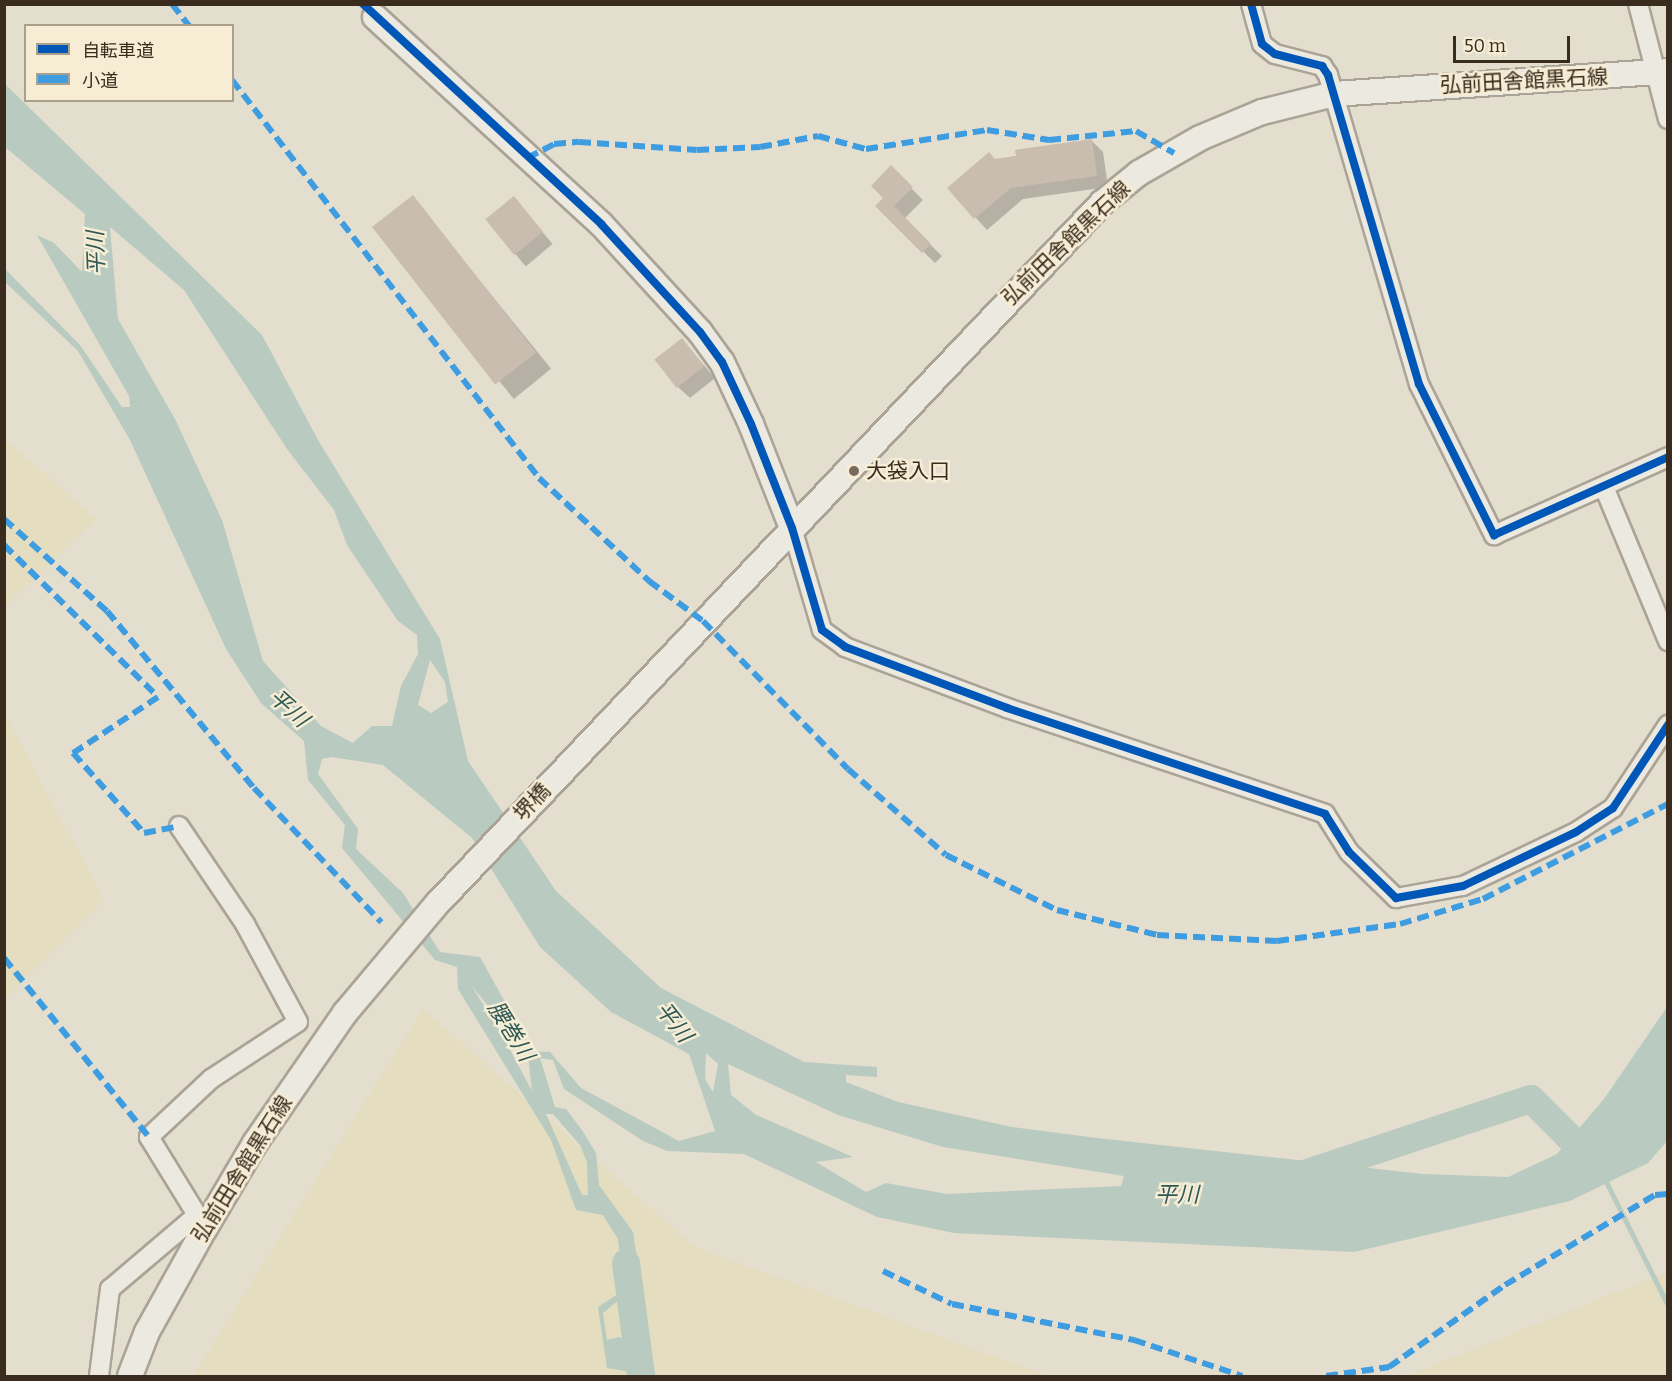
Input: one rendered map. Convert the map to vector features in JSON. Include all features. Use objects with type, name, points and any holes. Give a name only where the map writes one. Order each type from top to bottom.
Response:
[{"type":"main road","points":[[369,11],[601,224],[700,332],[746,414],[792,528]]},
{"type":"main road","name":"弘前田舎館黒石線","points":[[693,632],[1101,203],[1139,173],[1200,138],[1262,112],[1334,94],[1662,72]]},
{"type":"main road","name":"堺橋","points":[[376,976],[693,632]]},
{"type":"main road","name":"弘前田舎館黒石線","points":[[130,1377],[147,1332],[200,1222],[310,1061],[376,976]]},
{"type":"street","points":[[1251,4],[1262,44],[1275,54],[1322,66],[1334,94],[1419,384],[1494,535],[1668,457]]},
{"type":"street","points":[[1638,4],[1662,72],[1668,119]]},
{"type":"street","points":[[1604,487],[1668,641]]},
{"type":"street","points":[[792,528],[822,630],[845,647],[1007,708],[1325,814],[1349,852],[1396,898],[1463,886],[1576,832],[1613,808],[1668,725]]},
{"type":"street","points":[[99,1377],[110,1289],[200,1222],[149,1137],[211,1079],[298,1022],[245,924],[179,826]]},
{"type":"shaded area","points":[[5,439],[96,519],[5,607]]},
{"type":"shaded area","points":[[4,713],[104,899],[5,999],[4,999]]},
{"type":"shaded area","points":[[423,1009],[695,1247],[1048,1376],[193,1376]]},
{"type":"shaded area","points":[[1667,1272],[1667,1376],[1407,1376]]},
{"type":"water","points":[[4,83],[262,335],[318,440],[440,639],[468,761],[556,891],[661,988],[804,1062],[877,1067],[877,1077],[846,1075],[846,1082],[898,1102],[1012,1127],[1097,1138],[1423,1174],[1508,1177],[1557,1154],[1604,1099],[1667,1007],[1667,1141],[1648,1163],[1570,1201],[1354,1252],[954,1233],[877,1217],[744,1154],[667,1151],[643,1141],[564,1089],[553,1060],[540,1058],[555,1107],[566,1109],[582,1130],[596,1153],[599,1185],[633,1232],[655,1376],[607,1368],[598,1307],[624,1290],[618,1239],[603,1215],[576,1210],[551,1140],[458,989],[457,967],[435,960],[342,848],[345,825],[308,780],[304,741],[261,703],[226,649],[130,440],[78,351],[5,282],[5,269],[80,345],[122,407],[130,407],[129,396],[37,235],[54,243],[82,272],[85,214],[5,147]],"holes":[[[110,227],[184,290],[287,449],[334,510],[347,545],[398,621],[417,635],[418,654],[401,686],[392,726],[372,726],[353,743],[321,726],[263,661],[222,520],[176,421],[118,319]],[[430,660],[445,682],[448,702],[431,713],[418,705]],[[332,757],[383,765],[472,838],[540,947],[611,1012],[689,1054],[715,1131],[679,1141],[581,1088],[550,1052],[532,1051],[480,957],[440,952],[403,893],[356,849],[358,829],[318,774],[322,759]],[[471,985],[528,1055],[532,1091],[501,1033]],[[706,1053],[718,1064],[713,1092],[705,1079]],[[728,1064],[838,1115],[943,1147],[1124,1176],[1121,1186],[947,1194],[886,1183],[866,1192],[816,1162],[853,1157],[756,1115],[731,1095]],[[546,1114],[553,1114],[580,1145],[587,1162],[588,1195],[582,1195]],[[625,1295],[636,1303],[641,1336],[632,1346],[620,1337],[607,1340],[603,1313]]]},
{"type":"building","points":[[1092,139],[1097,176],[1011,188],[974,219],[947,188],[989,152],[995,159],[1016,156],[1015,150]]},
{"type":"building","points":[[891,165],[913,187],[894,206],[931,244],[922,253],[875,206],[883,198],[871,186]]},
{"type":"building","points":[[413,195],[536,353],[495,385],[372,227]]},
{"type":"building","points":[[514,196],[543,232],[514,255],[485,219]]},
{"type":"building","points":[[682,338],[704,366],[677,388],[654,360]]},
{"type":"waterway","name":"平川","points":[[1301,1175],[1531,1099],[1597,1165]]},
{"type":"waterway","points":[[1605,1179],[1668,1305]]},
{"type":"waterway","name":"腰巻川","points":[[626,1263],[641,1376]]},
{"type":"marked path","points":[[172,4],[187,24]]},
{"type":"marked path","points":[[234,83],[539,478],[649,581],[703,621],[848,769],[946,855],[1057,910],[1157,935],[1277,941],[1400,924],[1483,899],[1668,804]]},
{"type":"marked path","points":[[527,158],[554,144],[579,142],[697,150],[760,147],[818,136],[866,149],[987,130],[1049,140],[1136,131],[1174,153]]},
{"type":"marked path","points":[[4,519],[107,611],[254,788],[381,922]]},
{"type":"marked path","points":[[4,545],[158,697],[73,753],[144,833],[179,826]]},
{"type":"marked path","points":[[4,958],[149,1137]]},
{"type":"marked path","points":[[1326,1376],[1389,1367],[1505,1285],[1655,1195],[1668,1194]]},
{"type":"marked path","points":[[883,1271],[952,1304],[1134,1340],[1242,1376]]},
{"type":"cycle path","points":[[363,4],[601,224],[700,332],[722,362],[751,424],[792,528],[822,630],[845,647],[1007,708],[1325,814],[1349,852],[1396,898],[1463,886],[1576,832],[1613,808],[1668,725]]},
{"type":"cycle path","points":[[1251,4],[1262,44],[1275,54],[1322,66],[1328,75],[1419,384],[1494,535],[1668,457]]},
{"type":"place","name":"大袋入口","points":[[854,471]]}]
